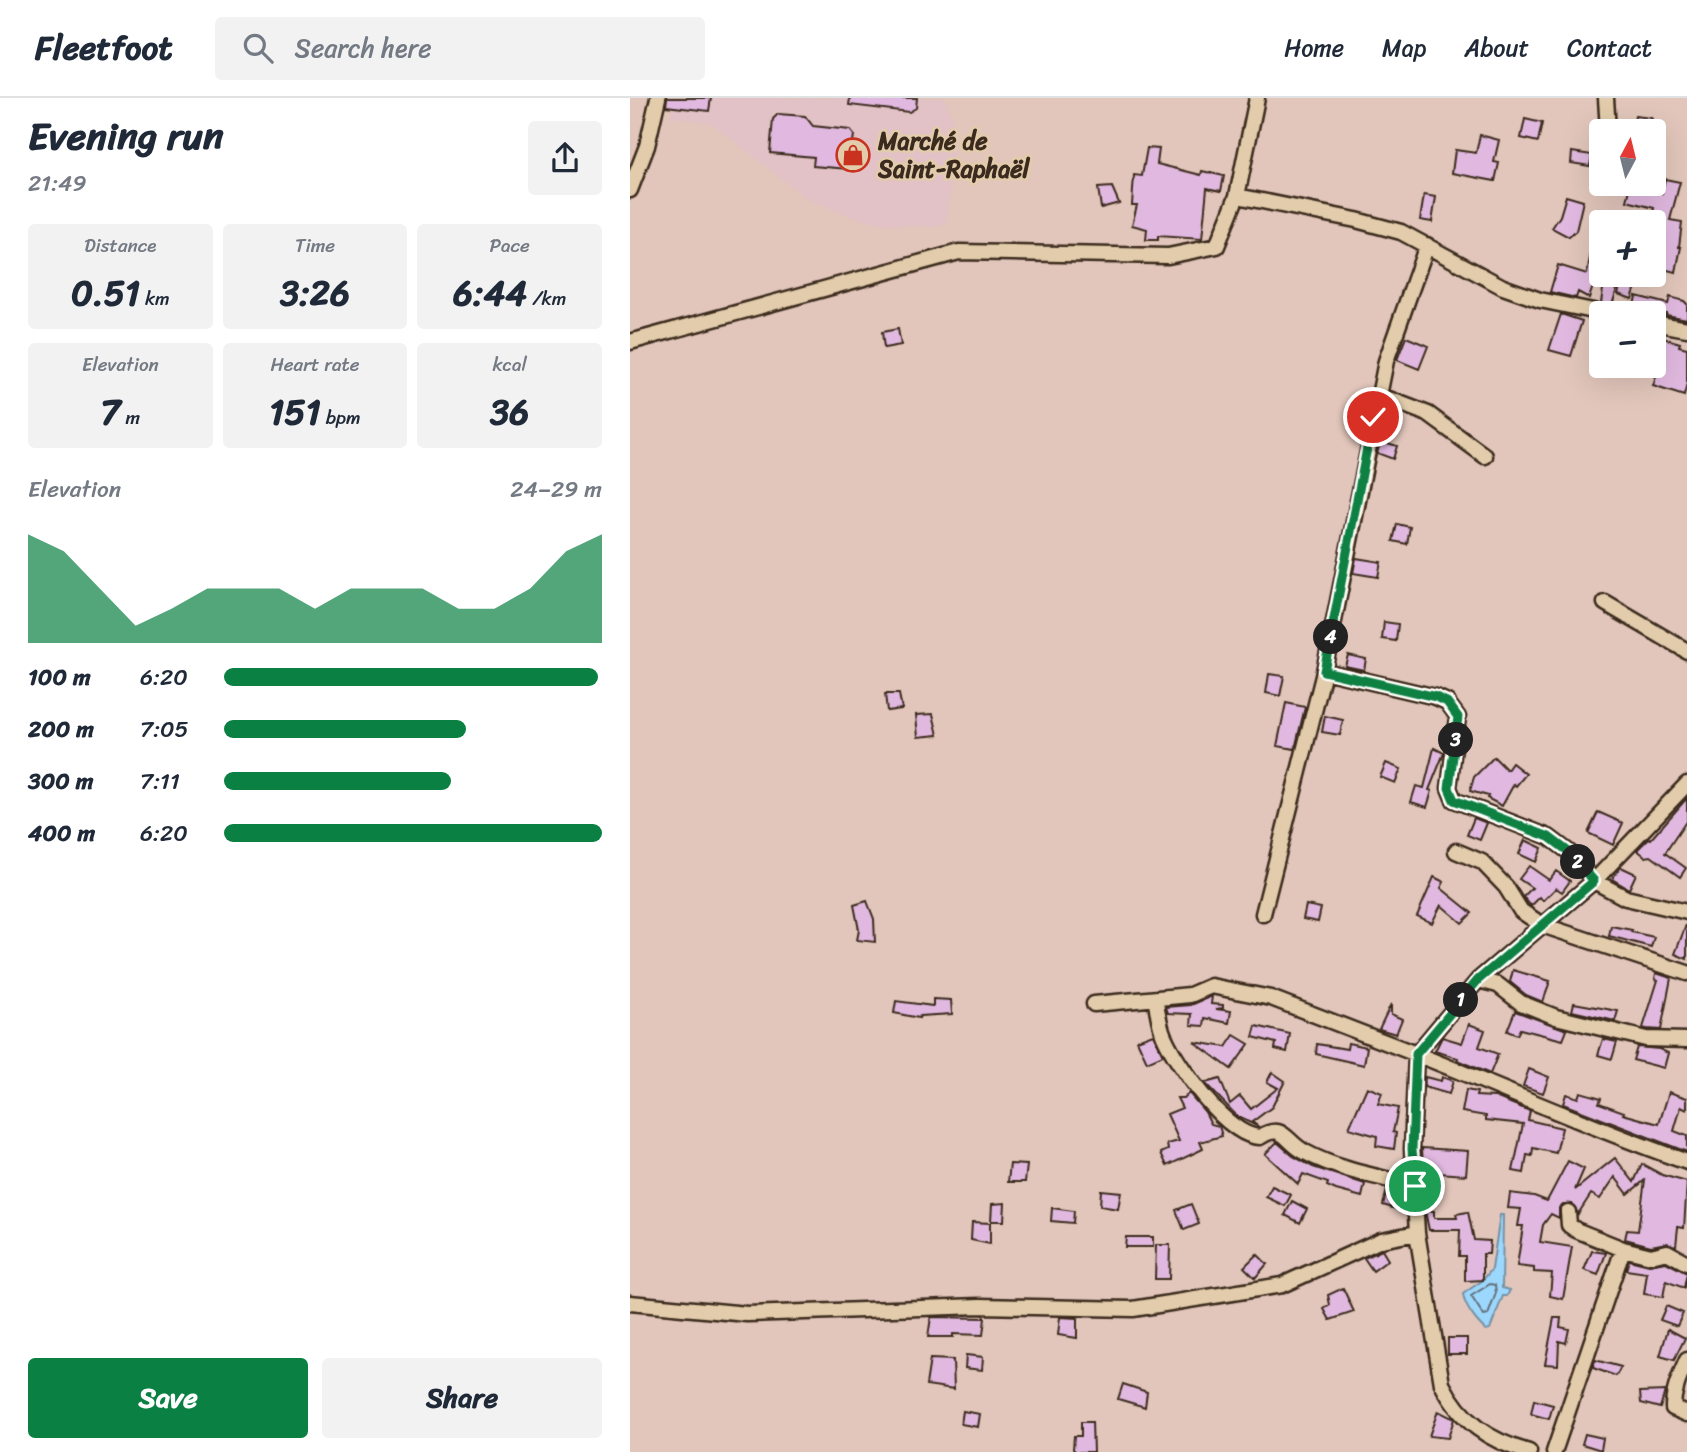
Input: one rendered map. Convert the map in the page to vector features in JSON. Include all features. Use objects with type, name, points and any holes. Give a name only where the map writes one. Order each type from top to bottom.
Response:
[{"type":"street","points":[[630,190],[647,146],[658,98]]},
{"type":"street","points":[[630,342],[959,253],[1168,256],[1217,246],[1237,195],[1257,98]]},
{"type":"street","points":[[1606,98],[1607,119]]},
{"type":"street","points":[[1237,195],[1401,232],[1503,287],[1540,300],[1589,310]]},
{"type":"street","points":[[1263,914],[1324,671],[1378,395],[1397,326],[1427,245]]},
{"type":"street","points":[[1666,326],[1687,330]]},
{"type":"street","points":[[1378,395],[1429,414],[1485,456]]},
{"type":"street","points":[[1605,603],[1687,651]]},
{"type":"street","points":[[1324,671],[1436,697],[1447,702],[1458,717],[1449,788],[1454,800],[1549,837],[1569,852],[1594,881],[1626,898],[1687,912]]},
{"type":"street","points":[[1529,1452],[1483,1435],[1452,1403],[1442,1384],[1417,1233],[1412,1149],[1416,1054],[1478,980],[1594,881],[1687,784]]},
{"type":"street","points":[[1456,851],[1488,867],[1506,887],[1521,911],[1542,925],[1687,973]]},
{"type":"street","points":[[1478,980],[1498,985],[1521,1003],[1556,1017],[1646,1039],[1687,1040]]},
{"type":"street","points":[[1094,1004],[1190,995],[1211,986],[1271,999],[1523,1096],[1619,1138],[1687,1161]]},
{"type":"street","points":[[1155,999],[1164,1036],[1199,1094],[1243,1132],[1260,1137],[1272,1130],[1278,1130],[1303,1152],[1345,1168],[1415,1186]]},
{"type":"street","points":[[1568,1212],[1569,1224],[1576,1230],[1623,1249],[1651,1256],[1667,1252],[1687,1263]]},
{"type":"street","points":[[630,1303],[747,1314],[980,1306],[1133,1309],[1282,1285],[1381,1240],[1417,1233]]},
{"type":"street","points":[[1554,1452],[1623,1249]]},
{"type":"street","points":[[1687,1360],[1673,1399],[1673,1408],[1687,1414]]},
{"type":"shaded area","name":"Marché de Saint-Raphaël","points":[[672,98],[945,98],[952,117],[954,147],[947,224],[936,227],[892,225],[858,219],[808,200],[711,123],[671,117]]},
{"type":"water","points":[[1500,1215],[1503,1215],[1502,1288],[1510,1290],[1507,1296],[1503,1296],[1490,1329],[1486,1330],[1472,1314],[1463,1294],[1483,1280],[1492,1269]]},
{"type":"building","points":[[667,98],[711,98],[709,111],[666,106]]},
{"type":"building","points":[[850,98],[917,98],[916,108],[909,112],[849,105]]},
{"type":"building","points":[[778,114],[805,116],[813,126],[850,130],[854,135],[849,169],[813,166],[814,157],[770,153],[773,119]]},
{"type":"building","points":[[1635,116],[1652,118],[1652,119],[1634,119]]},
{"type":"building","points":[[1525,119],[1542,123],[1538,142],[1521,138]]},
{"type":"building","points":[[1480,135],[1499,140],[1494,162],[1499,163],[1495,181],[1452,173],[1455,150],[1476,153]]},
{"type":"building","points":[[1147,148],[1159,149],[1157,164],[1201,175],[1202,171],[1224,176],[1221,191],[1207,188],[1202,239],[1158,236],[1158,240],[1146,240],[1147,229],[1132,225],[1137,205],[1132,205],[1134,175],[1142,176]]},
{"type":"building","points":[[1572,152],[1589,155],[1589,166],[1571,163]]},
{"type":"building","points":[[1666,179],[1680,182],[1670,220],[1682,222],[1676,272],[1666,270],[1666,210],[1654,210],[1627,201],[1628,196],[1666,196]]},
{"type":"building","points":[[1112,187],[1119,203],[1101,208],[1098,188]]},
{"type":"building","points":[[1424,195],[1436,197],[1432,222],[1420,220]]},
{"type":"building","points":[[1566,196],[1583,201],[1576,231],[1569,237],[1552,228],[1560,216]]},
{"type":"building","points":[[1589,263],[1589,287],[1593,287],[1589,298],[1578,292],[1576,298],[1550,292],[1558,265],[1587,274]]},
{"type":"building","points":[[1603,287],[1618,287],[1613,301],[1601,301]]},
{"type":"building","points":[[1620,287],[1636,287],[1632,299],[1618,294]]},
{"type":"building","points":[[1636,296],[1656,301],[1635,301]]},
{"type":"building","points":[[1670,297],[1687,304],[1687,319],[1666,315],[1666,304]]},
{"type":"building","points":[[1561,314],[1582,321],[1571,356],[1549,350]]},
{"type":"building","points":[[898,329],[901,345],[884,348],[882,332]]},
{"type":"building","points":[[1406,337],[1428,346],[1419,369],[1397,360]]},
{"type":"building","points":[[1666,339],[1687,348],[1687,384],[1684,396],[1653,386],[1656,378],[1666,378]]},
{"type":"building","points":[[1381,441],[1397,446],[1393,459],[1377,453]]},
{"type":"building","points":[[1397,524],[1410,527],[1407,544],[1393,541]]},
{"type":"building","points":[[1356,558],[1381,562],[1378,577],[1353,573]]},
{"type":"building","points":[[1384,622],[1398,624],[1396,641],[1382,639]]},
{"type":"building","points":[[1348,655],[1366,659],[1364,670],[1345,666]]},
{"type":"building","points":[[1269,674],[1284,676],[1280,696],[1266,693]]},
{"type":"building","points":[[885,694],[899,694],[902,709],[887,711]]},
{"type":"building","points":[[1286,703],[1305,707],[1295,749],[1277,746]]},
{"type":"building","points":[[933,714],[938,735],[918,737],[916,715]]},
{"type":"building","points":[[1325,716],[1343,720],[1340,735],[1322,732]]},
{"type":"building","points":[[1434,748],[1444,753],[1429,790],[1432,791],[1427,807],[1411,802],[1416,786],[1424,788]]},
{"type":"building","points":[[1494,757],[1507,770],[1512,763],[1526,774],[1516,786],[1514,784],[1502,806],[1487,798],[1488,796],[1470,791],[1474,777]]},
{"type":"building","points":[[1386,763],[1401,769],[1395,783],[1380,777]]},
{"type":"building","points":[[1687,798],[1687,820],[1665,853],[1686,868],[1680,877],[1651,856],[1646,857],[1637,850],[1651,839]]},
{"type":"building","points":[[1598,812],[1623,823],[1613,845],[1588,833]]},
{"type":"building","points":[[1474,818],[1487,823],[1480,840],[1467,835]]},
{"type":"building","points":[[1525,840],[1542,848],[1536,862],[1519,854]]},
{"type":"building","points":[[1529,866],[1549,880],[1556,871],[1570,881],[1562,892],[1556,888],[1543,901],[1540,897],[1531,906],[1523,897],[1532,888],[1519,879]]},
{"type":"building","points":[[1621,867],[1636,874],[1629,889],[1612,879]]},
{"type":"building","points":[[1434,877],[1444,882],[1441,888],[1472,913],[1462,923],[1441,905],[1432,923],[1417,916]]},
{"type":"building","points":[[867,901],[874,919],[875,942],[857,940],[859,930],[854,905]]},
{"type":"building","points":[[1306,905],[1321,908],[1318,922],[1303,919]]},
{"type":"building","points":[[1687,925],[1687,959],[1675,954]]},
{"type":"building","points":[[1611,926],[1654,937],[1651,947],[1609,936]]},
{"type":"building","points":[[1513,970],[1550,981],[1543,1002],[1526,995],[1510,982]]},
{"type":"building","points":[[1656,973],[1671,978],[1661,1030],[1643,1028],[1658,980],[1655,979]]},
{"type":"building","points":[[1212,996],[1211,1004],[1223,1005],[1223,1008],[1216,1009],[1231,1011],[1229,1023],[1205,1018],[1204,1026],[1191,1025],[1192,1014],[1168,1013],[1166,1007],[1191,1005]]},
{"type":"building","points":[[933,999],[951,1000],[952,1014],[919,1018],[894,1013],[896,1001],[933,1006]]},
{"type":"building","points":[[1574,1003],[1618,1011],[1615,1021],[1572,1011]]},
{"type":"building","points":[[1391,1004],[1391,1014],[1402,1019],[1396,1034],[1379,1029]]},
{"type":"building","points":[[1515,1011],[1567,1030],[1563,1040],[1520,1029],[1517,1035],[1507,1031]]},
{"type":"building","points":[[1469,1024],[1485,1030],[1479,1047],[1498,1054],[1490,1074],[1457,1060],[1458,1058],[1435,1051],[1442,1037],[1462,1043]]},
{"type":"building","points":[[1256,1026],[1290,1034],[1287,1052],[1275,1049],[1276,1043],[1253,1037]]},
{"type":"building","points":[[1153,1034],[1163,1055],[1147,1062],[1137,1040]]},
{"type":"building","points":[[1234,1035],[1249,1044],[1231,1069],[1194,1042],[1226,1047]]},
{"type":"building","points":[[1603,1039],[1617,1042],[1612,1059],[1598,1055]]},
{"type":"building","points":[[1348,1043],[1367,1047],[1364,1065],[1316,1054],[1317,1044],[1347,1049]]},
{"type":"building","points":[[1637,1047],[1659,1049],[1668,1053],[1664,1068],[1633,1060]]},
{"type":"building","points":[[1529,1069],[1549,1077],[1543,1093],[1523,1086]]},
{"type":"building","points":[[1272,1072],[1285,1081],[1272,1107],[1252,1122],[1259,1127],[1238,1117],[1205,1083],[1220,1079],[1230,1104],[1240,1096],[1251,1109],[1278,1088],[1267,1082]]},
{"type":"building","points":[[1425,1077],[1441,1081],[1442,1077],[1453,1081],[1449,1094],[1424,1087]]},
{"type":"building","points":[[1367,1087],[1382,1093],[1378,1104],[1398,1108],[1393,1132],[1396,1133],[1394,1149],[1376,1146],[1377,1136],[1349,1128]]},
{"type":"building","points":[[1466,1090],[1477,1092],[1476,1096],[1495,1097],[1530,1111],[1528,1120],[1562,1128],[1556,1153],[1533,1148],[1532,1156],[1527,1155],[1524,1173],[1513,1171],[1523,1124],[1486,1120],[1486,1116],[1462,1112]]},
{"type":"building","points":[[1580,1092],[1601,1098],[1599,1103],[1624,1112],[1623,1114],[1659,1124],[1669,1092],[1687,1098],[1687,1110],[1681,1107],[1674,1131],[1687,1136],[1687,1152],[1563,1104],[1566,1094],[1578,1098]]},
{"type":"building","points":[[1189,1093],[1211,1124],[1219,1126],[1222,1136],[1200,1142],[1203,1149],[1167,1166],[1161,1153],[1168,1150],[1167,1144],[1179,1141],[1167,1114],[1182,1108],[1177,1098],[1184,1098]]},
{"type":"building","points":[[1277,1142],[1293,1156],[1313,1167],[1365,1184],[1362,1197],[1336,1190],[1327,1186],[1328,1183],[1303,1174],[1298,1184],[1265,1154]]},
{"type":"building","points":[[1422,1148],[1468,1151],[1466,1175],[1439,1173],[1440,1189],[1424,1189]]},
{"type":"building","points":[[1615,1158],[1634,1182],[1642,1164],[1662,1175],[1687,1182],[1684,1228],[1678,1227],[1676,1246],[1666,1243],[1651,1246],[1625,1239],[1627,1230],[1638,1231],[1645,1180],[1628,1194],[1615,1177],[1600,1199],[1591,1194],[1578,1214],[1573,1204],[1563,1204],[1559,1208],[1559,1218],[1551,1214],[1543,1225],[1540,1242],[1572,1247],[1563,1299],[1550,1296],[1552,1273],[1534,1272],[1534,1268],[1517,1266],[1523,1226],[1518,1226],[1521,1209],[1508,1208],[1510,1193],[1534,1196],[1547,1201],[1568,1161],[1584,1169],[1575,1190]]},
{"type":"building","points":[[1010,1164],[1027,1165],[1025,1182],[1008,1182]]},
{"type":"building","points":[[1272,1186],[1291,1195],[1285,1206],[1266,1197]]},
{"type":"building","points":[[1101,1190],[1121,1192],[1118,1209],[1100,1206]]},
{"type":"building","points":[[1387,1190],[1401,1194],[1396,1209],[1383,1205]]},
{"type":"building","points":[[1292,1201],[1307,1209],[1300,1223],[1285,1215]]},
{"type":"building","points":[[1005,1203],[1004,1221],[991,1221],[992,1204]]},
{"type":"building","points":[[1191,1204],[1199,1224],[1184,1230],[1176,1210]]},
{"type":"building","points":[[1052,1208],[1074,1211],[1073,1223],[1051,1221]]},
{"type":"building","points":[[1425,1211],[1434,1211],[1434,1218],[1457,1218],[1456,1214],[1468,1212],[1474,1240],[1490,1241],[1489,1254],[1483,1254],[1483,1280],[1465,1281],[1465,1256],[1459,1256],[1460,1230],[1429,1230]]},
{"type":"building","points":[[972,1222],[990,1223],[990,1244],[971,1240]]},
{"type":"building","points":[[1126,1237],[1153,1237],[1153,1247],[1125,1247]]},
{"type":"building","points":[[1156,1245],[1170,1245],[1169,1279],[1155,1279]]},
{"type":"building","points":[[1382,1250],[1388,1260],[1373,1271],[1364,1258]]},
{"type":"building","points":[[1592,1251],[1606,1253],[1598,1275],[1584,1270]]},
{"type":"building","points":[[1257,1254],[1267,1264],[1255,1278],[1244,1267]]},
{"type":"building","points":[[1629,1260],[1649,1265],[1666,1262],[1687,1273],[1684,1288],[1666,1281],[1663,1297],[1644,1294],[1647,1273],[1626,1270]]},
{"type":"building","points":[[1343,1288],[1354,1312],[1330,1320],[1324,1309],[1330,1305],[1328,1295]]},
{"type":"building","points":[[1666,1306],[1683,1313],[1677,1326],[1660,1320]]},
{"type":"building","points":[[931,1317],[985,1318],[983,1335],[928,1337]]},
{"type":"building","points":[[1060,1317],[1077,1318],[1077,1338],[1058,1335]]},
{"type":"building","points":[[1554,1318],[1561,1318],[1560,1327],[1569,1329],[1566,1343],[1559,1341],[1558,1365],[1545,1364]]},
{"type":"building","points":[[1668,1329],[1685,1338],[1674,1360],[1660,1356]]},
{"type":"building","points":[[1448,1338],[1467,1338],[1467,1354],[1448,1354]]},
{"type":"building","points":[[966,1355],[983,1357],[982,1370],[965,1368]]},
{"type":"building","points":[[930,1359],[953,1360],[954,1389],[926,1385]]},
{"type":"building","points":[[1595,1360],[1621,1367],[1616,1376],[1593,1368]]},
{"type":"building","points":[[1123,1384],[1147,1392],[1145,1407],[1118,1399]]},
{"type":"building","points":[[1665,1391],[1660,1408],[1641,1403],[1640,1392]]},
{"type":"building","points":[[1534,1400],[1553,1405],[1549,1419],[1531,1414]]},
{"type":"building","points":[[963,1411],[980,1414],[978,1427],[961,1424]]},
{"type":"building","points":[[1438,1411],[1454,1419],[1448,1438],[1429,1436]]},
{"type":"building","points":[[1081,1422],[1092,1422],[1093,1452],[1076,1452],[1073,1449],[1074,1436],[1081,1436]]},
{"type":"building","points":[[1585,1434],[1603,1438],[1601,1450],[1582,1444]]},
{"type":"place","name":"Marché de Saint-Raphaël","points":[[853,155]]},
{"type":"route","points":[[1373,417],[1324,671],[1436,697],[1447,702],[1458,717],[1449,788],[1454,800],[1549,837],[1569,852],[1594,881],[1478,980],[1416,1054],[1412,1149],[1415,1186]]}]
